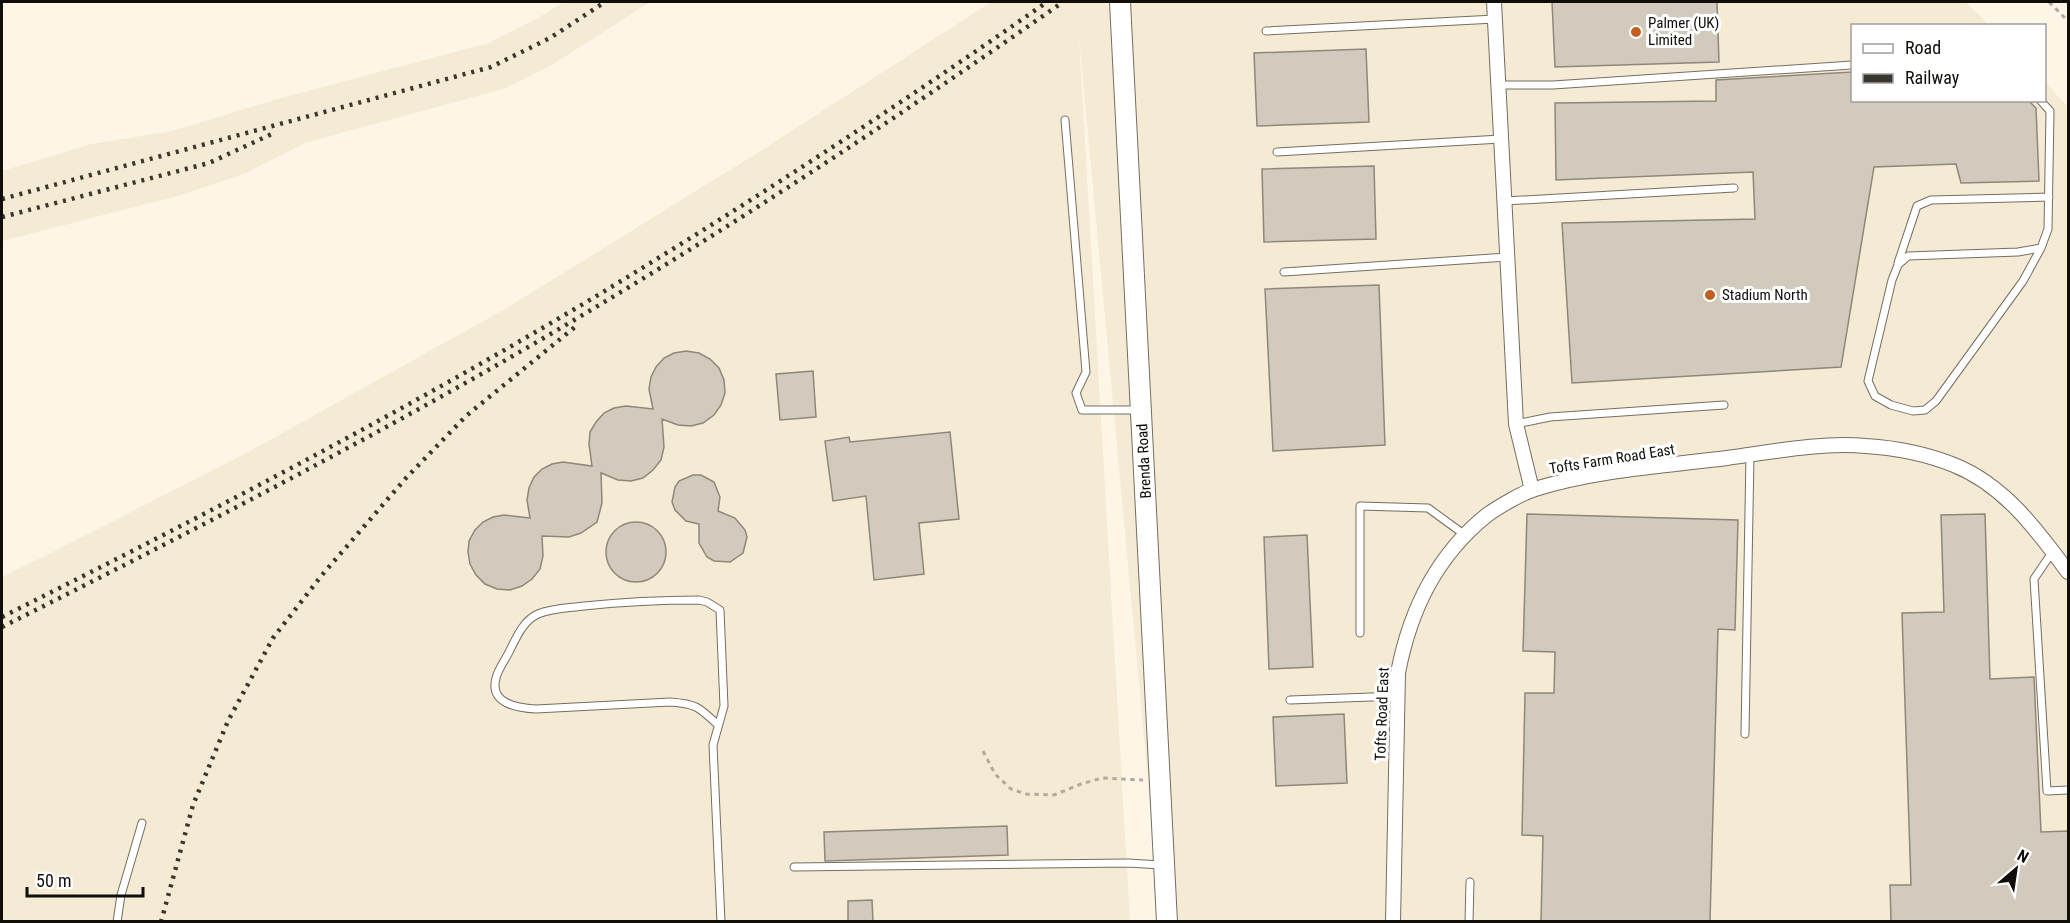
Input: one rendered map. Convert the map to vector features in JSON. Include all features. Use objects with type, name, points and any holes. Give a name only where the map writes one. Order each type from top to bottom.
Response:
[{"type":"main road","name":"Brenda Road","points":[[1120,2],[1167,921]]},
{"type":"street","name":"Tofts Farm Road East","points":[[1494,2],[1516,424],[1532,490],[1612,472],[1823,446],[1864,445],[1914,451],[1957,466],[1999,492],[2026,517],[2068,572]]},
{"type":"street","name":"Tofts Road East","points":[[1393,921],[1398,673],[1404,641],[1415,609],[1434,576],[1465,535],[1489,514],[1532,490]]},
{"type":"lane","points":[[1266,31],[1495,19]]},
{"type":"lane","points":[[1498,84],[1553,85],[1851,66]]},
{"type":"lane","points":[[2042,102],[2050,111],[2049,197],[2048,229],[2036,260],[2017,291],[1936,401],[1925,410],[1913,411],[1891,405],[1875,396],[1868,381],[1892,280],[1917,206],[1931,200],[2049,197]]},
{"type":"lane","points":[[1065,120],[1086,372],[1076,393],[1082,410],[1141,410]]},
{"type":"lane","points":[[1277,152],[1501,139]]},
{"type":"lane","points":[[1504,201],[1734,188]]},
{"type":"lane","points":[[1898,266],[1908,256],[2018,252],[2041,248]]},
{"type":"lane","points":[[1284,272],[1508,257]]},
{"type":"lane","points":[[1516,424],[1550,417],[1724,405]]},
{"type":"lane","points":[[1745,734],[1750,455]]},
{"type":"lane","points":[[1360,633],[1360,506],[1428,508],[1465,535]]},
{"type":"lane","points":[[2053,551],[2034,579],[2047,791],[2068,790]]},
{"type":"lane","points":[[718,725],[700,708],[670,702],[520,708],[508,705],[500,699],[495,690],[496,678],[519,633],[527,622],[538,614],[639,600],[699,600],[720,610],[724,706],[713,745],[721,921]]},
{"type":"lane","points":[[1290,700],[1398,696]]},
{"type":"lane","points":[[117,921],[121,895],[142,823]]},
{"type":"lane","points":[[794,867],[1128,863],[1164,865]]},
{"type":"lane","points":[[1469,921],[1470,882]]},
{"type":"path","points":[[2049,2],[2068,21]]},
{"type":"path","points":[[983,751],[994,774],[1011,789],[1026,794],[1054,795],[1102,778],[1160,780]]},
{"type":"shaded area","points":[[564,2],[650,2],[549,67],[503,89],[308,142],[244,174],[178,196],[2,241],[2,171],[91,144],[172,131],[281,98],[489,43]]},
{"type":"shaded area","points":[[991,2],[1966,2],[1988,24],[1851,24],[1851,102],[2046,102],[2046,83],[2068,107],[2068,921],[1161,921],[1079,37],[1130,921],[2,921],[2,577],[248,452],[505,309],[762,150]]},
{"type":"building","name":"Palmer (UK) Limited","points":[[1552,2],[1717,2],[1719,62],[1555,67]]},
{"type":"building","points":[[1366,49],[1369,122],[1257,126],[1254,53]]},
{"type":"building","points":[[1851,72],[1851,102],[2030,102],[2036,108],[2039,181],[1961,183],[1956,164],[1874,167],[1841,367],[1572,383],[1562,223],[1755,219],[1753,172],[1556,180],[1555,103],[1716,101],[1716,80]]},
{"type":"building","points":[[1374,166],[1376,239],[1264,242],[1262,169]]},
{"type":"building","points":[[1379,285],[1385,445],[1273,451],[1265,289]]},
{"type":"building","points":[[686,351],[699,353],[719,368],[724,380],[725,393],[714,415],[703,423],[691,426],[678,425],[662,419],[664,447],[661,460],[653,470],[643,478],[631,481],[618,480],[601,473],[602,503],[597,522],[581,533],[569,537],[542,536],[543,556],[540,569],[522,586],[510,590],[497,589],[485,584],[470,564],[469,541],[475,530],[483,522],[493,517],[504,515],[530,518],[527,500],[529,488],[534,477],[542,469],[563,462],[592,466],[590,432],[596,422],[604,413],[614,408],[626,406],[653,409],[649,389],[656,367],[664,358]]},
{"type":"building","points":[[813,371],[816,417],[780,420],[776,374]]},
{"type":"building","points":[[950,432],[959,519],[919,523],[924,574],[874,580],[866,496],[833,501],[825,441],[849,437],[850,442]]},
{"type":"building","points":[[693,475],[701,475],[714,482],[720,497],[718,511],[735,518],[745,530],[747,537],[743,553],[730,562],[714,561],[707,557],[699,543],[699,524],[686,521],[675,510],[672,502],[675,487],[679,481]]},
{"type":"building","points":[[1527,514],[1738,520],[1735,630],[1718,629],[1710,921],[1541,921],[1543,836],[1522,835],[1525,693],[1554,693],[1555,652],[1523,651]]},
{"type":"building","points":[[1985,514],[1990,679],[2034,677],[2041,832],[2068,831],[2068,921],[1891,921],[1890,885],[1911,885],[1902,613],[1944,612],[1941,515]]},
{"type":"building","points":[[636,522],[653,527],[661,535],[666,552],[661,569],[653,577],[636,582],[619,577],[611,569],[606,552],[611,535],[619,527]]},
{"type":"building","points":[[1307,535],[1313,667],[1269,669],[1264,537]]},
{"type":"building","points":[[1344,714],[1347,783],[1276,786],[1273,717]]},
{"type":"building","points":[[1007,826],[1008,855],[825,861],[824,832]]},
{"type":"building","points":[[872,900],[873,921],[848,921],[848,901]]},
{"type":"railway","points":[[2,199],[491,67],[550,38],[605,2]]},
{"type":"railway","points":[[2,617],[308,459],[534,333],[775,185],[1047,2]]},
{"type":"railway","points":[[2,627],[322,462],[582,316],[791,186],[1063,2]]},
{"type":"railway","points":[[2,217],[209,163],[276,132]]},
{"type":"railway","points":[[161,922],[193,805],[228,721],[273,638],[322,575],[406,478],[466,416],[575,327]]},
{"type":"place","name":"Palmer (UK) Limited","points":[[1636,32]]},
{"type":"place","name":"Stadium North","points":[[1710,295]]}]
